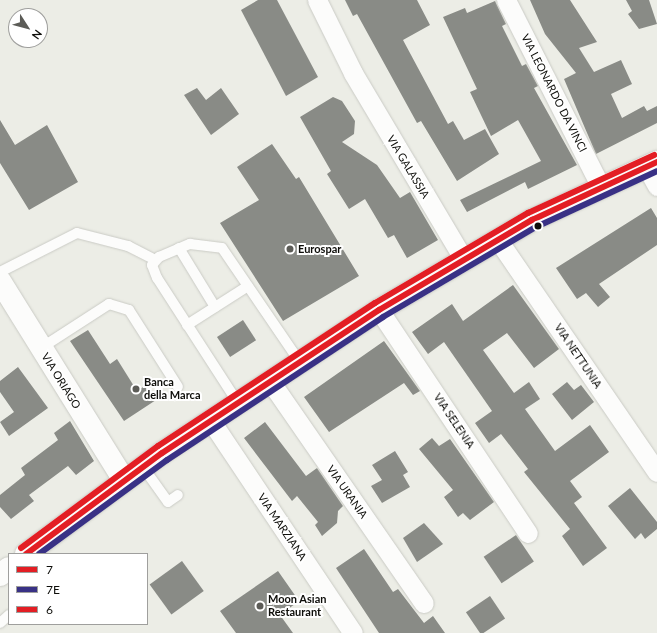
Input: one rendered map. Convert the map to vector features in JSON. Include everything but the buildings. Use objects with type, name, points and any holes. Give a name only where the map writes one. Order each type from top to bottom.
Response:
[{"type":"street","name":"VIA GALASSIA","points":[[316,0],[353,73],[464,260]]},
{"type":"street","name":"VIA LEONARDO DA VINCI","points":[[506,0],[600,185]]},
{"type":"street","points":[[27,553],[124,480],[299,361],[379,310],[532,220],[600,185],[652,164],[657,186]]},
{"type":"street","name":"VIA NETTUNIA","points":[[498,240],[657,472]]},
{"type":"street","name":"VIA ORIAGO","points":[[0,281],[124,480]]},
{"type":"street","name":"VIA SELENIA","points":[[379,310],[528,533]]},
{"type":"street","name":"VIA URANIA","points":[[270,381],[424,603]]},
{"type":"street","name":"VIA MARZIANA","points":[[211,421],[353,633]]},
{"type":"street","points":[[0,575],[8,569]]},
{"type":"lane","points":[[0,272],[77,233],[128,246],[155,260]]},
{"type":"lane","points":[[238,403],[154,273],[152,265],[155,260],[179,248],[196,244],[220,247],[299,361]]},
{"type":"lane","points":[[179,248],[215,307]]},
{"type":"lane","points":[[187,325],[248,286]]},
{"type":"lane","points":[[41,348],[109,304],[129,310],[178,387]]},
{"type":"lane","points":[[143,467],[168,502],[178,495]]},
{"type":"lane","points":[[0,623],[8,616]]},
{"type":"transit line","name":"6","points":[[21,548],[158,446],[375,303],[528,213],[654,155]]},
{"type":"transit line","name":"7","points":[[27,553],[162,453],[379,310],[532,220],[657,162]]},
{"type":"transit line","name":"7E","points":[[40,553],[167,460],[383,317],[536,227],[657,171]]},
{"type":"place","name":"Eurospar","points":[[290,249]]},
{"type":"place","name":"Banca della Marca","points":[[136,389]]},
{"type":"place","name":"Moon Asian Restaurant","points":[[260,606]]}]
